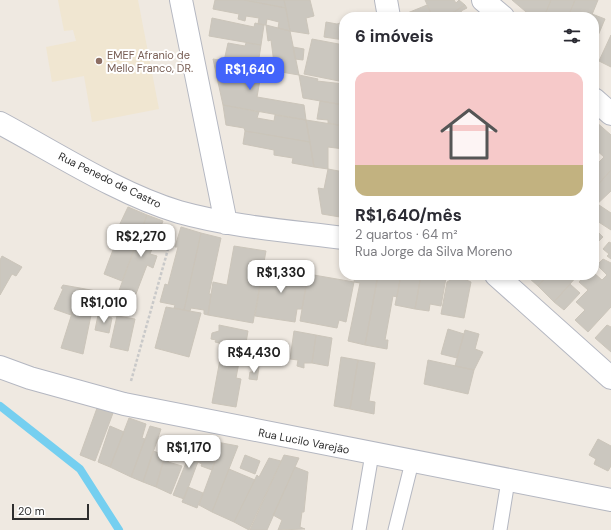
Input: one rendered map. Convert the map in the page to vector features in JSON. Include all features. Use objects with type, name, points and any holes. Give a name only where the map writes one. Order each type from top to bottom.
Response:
[{"type":"street","points":[[182,0],[226,223]]},
{"type":"street","points":[[386,0],[388,12]]},
{"type":"street","points":[[483,0],[497,12]]},
{"type":"street","points":[[599,103],[611,114]]},
{"type":"street","name":"Rua Penedo de Castro","points":[[0,123],[100,178],[140,197],[179,212],[226,223],[339,237]]},
{"type":"street","points":[[502,280],[611,378]]},
{"type":"street","name":"Rua Lucilo Varejão","points":[[0,367],[30,378],[124,404],[508,481],[611,500]]},
{"type":"lane","points":[[359,530],[372,454]]},
{"type":"lane","points":[[395,530],[408,483],[412,462]]},
{"type":"lane","points":[[500,530],[508,481]]},
{"type":"path","points":[[124,404],[179,212]]},
{"type":"shaded area","name":"EMEF Afranio de Mello Franco, DR.","points":[[58,0],[138,0],[159,109],[92,122],[84,76],[52,82],[46,47],[76,41],[73,30],[64,31]]},
{"type":"building","points":[[215,0],[244,0],[286,8],[290,31],[278,28],[279,22],[267,19],[266,25],[258,24],[259,18],[246,16],[245,21],[238,19],[239,14],[213,9]]},
{"type":"building","points":[[244,0],[284,0],[286,8]]},
{"type":"building","points":[[284,0],[310,0],[314,16],[306,18],[309,34],[290,31]]},
{"type":"building","points":[[425,0],[454,0],[456,3],[459,0],[465,5],[454,12],[431,12]]},
{"type":"building","points":[[512,0],[551,0],[546,12],[526,12]]},
{"type":"building","points":[[551,0],[575,0],[570,12],[546,12]]},
{"type":"building","points":[[575,0],[598,0],[593,12],[570,12]]},
{"type":"building","points":[[427,5],[430,12],[410,12]]},
{"type":"building","points":[[465,5],[467,8],[462,12],[454,12]]},
{"type":"building","points":[[599,17],[605,19],[599,33]]},
{"type":"building","points":[[212,18],[254,27],[255,23],[264,25],[261,45],[209,36]]},
{"type":"building","points":[[326,22],[339,23],[339,39],[324,37]]},
{"type":"building","points":[[266,25],[290,31],[299,75],[275,71],[271,40],[268,41]]},
{"type":"building","points":[[611,35],[611,67],[599,61]]},
{"type":"building","points":[[312,39],[339,44],[339,81],[304,74]]},
{"type":"building","points":[[228,43],[245,46],[246,43],[261,45],[259,58],[273,61],[271,70],[224,61]]},
{"type":"building","points":[[293,47],[304,49],[303,60],[295,59]]},
{"type":"building","points":[[213,59],[262,68],[257,97],[304,105],[306,120],[223,105]]},
{"type":"building","points":[[299,75],[318,79],[317,81],[339,83],[339,104],[303,98]]},
{"type":"building","points":[[320,101],[339,104],[339,125],[328,123],[328,120],[317,119]]},
{"type":"building","points":[[223,105],[259,112],[257,118],[274,121],[275,115],[306,120],[310,142],[245,131],[244,128],[226,125]]},
{"type":"building","points":[[306,120],[339,125],[339,148],[328,147],[328,169],[314,167]]},
{"type":"building","points":[[599,124],[611,135],[611,170],[599,183],[599,162],[604,157],[599,152]]},
{"type":"building","points":[[245,131],[310,142],[314,167],[292,163],[293,158],[274,155],[274,150],[243,144]]},
{"type":"building","points":[[328,169],[339,171],[339,217],[322,214],[318,188],[324,189]]},
{"type":"building","points":[[611,170],[611,191],[599,202],[599,183]]},
{"type":"building","points":[[599,205],[611,213],[611,230],[599,222]]},
{"type":"building","points":[[128,207],[147,215],[122,281],[104,274],[120,231],[117,230]]},
{"type":"building","points":[[147,215],[163,221],[150,254],[157,256],[153,268],[147,265],[134,299],[117,296]]},
{"type":"building","points":[[181,227],[201,233],[184,310],[174,308],[175,305],[160,302],[165,284],[168,285],[178,247],[175,247]]},
{"type":"building","points":[[201,233],[221,238],[209,294],[211,294],[208,315],[204,314],[204,310],[191,308],[190,311],[184,310]]},
{"type":"building","points":[[599,233],[603,237],[599,241]]},
{"type":"building","points":[[609,242],[611,243],[611,259],[607,256],[609,254],[603,249]]},
{"type":"building","points":[[234,246],[266,251],[253,323],[208,315],[213,282],[227,285]]},
{"type":"building","points":[[2,256],[22,267],[16,276],[12,274],[0,295],[0,260]]},
{"type":"building","points":[[603,259],[611,263],[611,307],[588,332],[575,320],[585,310],[576,302],[588,290],[579,282],[581,280],[599,280],[599,277],[602,280],[607,275],[599,267],[599,263]]},
{"type":"building","points":[[263,267],[308,274],[302,309],[297,309],[295,322],[255,316]]},
{"type":"building","points":[[308,274],[354,282],[346,322],[339,320],[337,328],[300,321]]},
{"type":"building","points":[[354,280],[377,280],[365,345],[348,341],[360,283],[354,282]]},
{"type":"building","points":[[377,280],[400,280],[397,297],[393,296],[385,340],[388,340],[387,349],[365,345]]},
{"type":"building","points":[[400,280],[420,280],[415,309],[395,305]]},
{"type":"building","points":[[420,280],[446,280],[441,306],[430,304],[429,311],[415,309]]},
{"type":"building","points":[[450,280],[466,280],[471,282],[464,318],[441,314],[447,282]]},
{"type":"building","points":[[531,280],[543,280],[538,286]]},
{"type":"building","points":[[543,280],[574,280],[554,302],[538,286]]},
{"type":"building","points":[[570,284],[580,293],[564,310],[554,302]]},
{"type":"building","points":[[63,285],[80,288],[71,315],[54,309],[63,289],[61,288]]},
{"type":"building","points":[[80,288],[96,291],[83,354],[61,348]]},
{"type":"building","points":[[96,291],[121,296],[117,316],[102,313],[103,308],[93,306]]},
{"type":"building","points":[[166,307],[201,313],[189,357],[155,348]]},
{"type":"building","points":[[98,315],[112,318],[109,333],[95,330]]},
{"type":"building","points":[[117,316],[135,319],[128,351],[110,347]]},
{"type":"building","points":[[219,325],[248,331],[245,349],[215,342],[216,340],[211,339],[212,333],[219,331]]},
{"type":"building","points":[[607,325],[611,327],[611,352],[595,338]]},
{"type":"building","points":[[448,329],[464,334],[457,358],[441,354]]},
{"type":"building","points":[[465,330],[479,334],[475,349],[483,352],[474,370],[455,366]]},
{"type":"building","points":[[294,331],[316,335],[312,363],[304,363],[304,368],[297,366],[298,360],[290,359]]},
{"type":"building","points":[[316,335],[332,338],[328,366],[312,363]]},
{"type":"building","points":[[221,354],[240,357],[236,378],[241,379],[236,407],[212,403]]},
{"type":"building","points":[[341,357],[358,360],[350,409],[334,406]]},
{"type":"building","points":[[358,360],[375,363],[369,401],[375,402],[374,414],[350,409]]},
{"type":"building","points":[[428,360],[474,370],[468,394],[424,384]]},
{"type":"building","points":[[254,366],[259,367],[257,380],[249,379],[250,372],[253,372]]},
{"type":"building","points":[[97,408],[113,413],[95,461],[80,455]]},
{"type":"building","points":[[129,418],[146,424],[142,438],[145,439],[131,477],[110,467]]},
{"type":"building","points":[[110,426],[124,432],[110,467],[98,462]]},
{"type":"building","points":[[150,426],[161,429],[143,482],[131,477]]},
{"type":"building","points":[[196,438],[206,440],[184,499],[173,495]]},
{"type":"building","points":[[598,439],[611,446],[611,466],[608,471],[594,464],[596,459],[589,455]]},
{"type":"building","points":[[206,440],[222,443],[212,470],[201,466],[202,464],[198,462]]},
{"type":"building","points":[[222,443],[238,446],[212,512],[199,505]]},
{"type":"building","points":[[153,451],[165,455],[156,487],[143,482]]},
{"type":"building","points":[[166,452],[171,453],[168,462],[182,466],[171,494],[156,487]]},
{"type":"building","points":[[245,455],[260,461],[255,474],[240,468]]},
{"type":"building","points":[[284,455],[299,458],[267,530],[250,530]]},
{"type":"building","points":[[269,458],[281,461],[249,530],[234,522],[257,475],[259,477]]},
{"type":"building","points":[[295,467],[308,472],[304,512],[302,512],[300,527],[305,529],[278,530],[282,520],[273,515]]},
{"type":"building","points":[[229,469],[255,480],[234,522],[212,512]]},
{"type":"building","points":[[188,487],[203,493],[197,508],[182,502]]},
{"type":"waterway","points":[[0,406],[80,469],[119,530]]},
{"type":"place","name":"EMEF Afranio de Mello Franco, DR.","points":[[99,61]]}]
